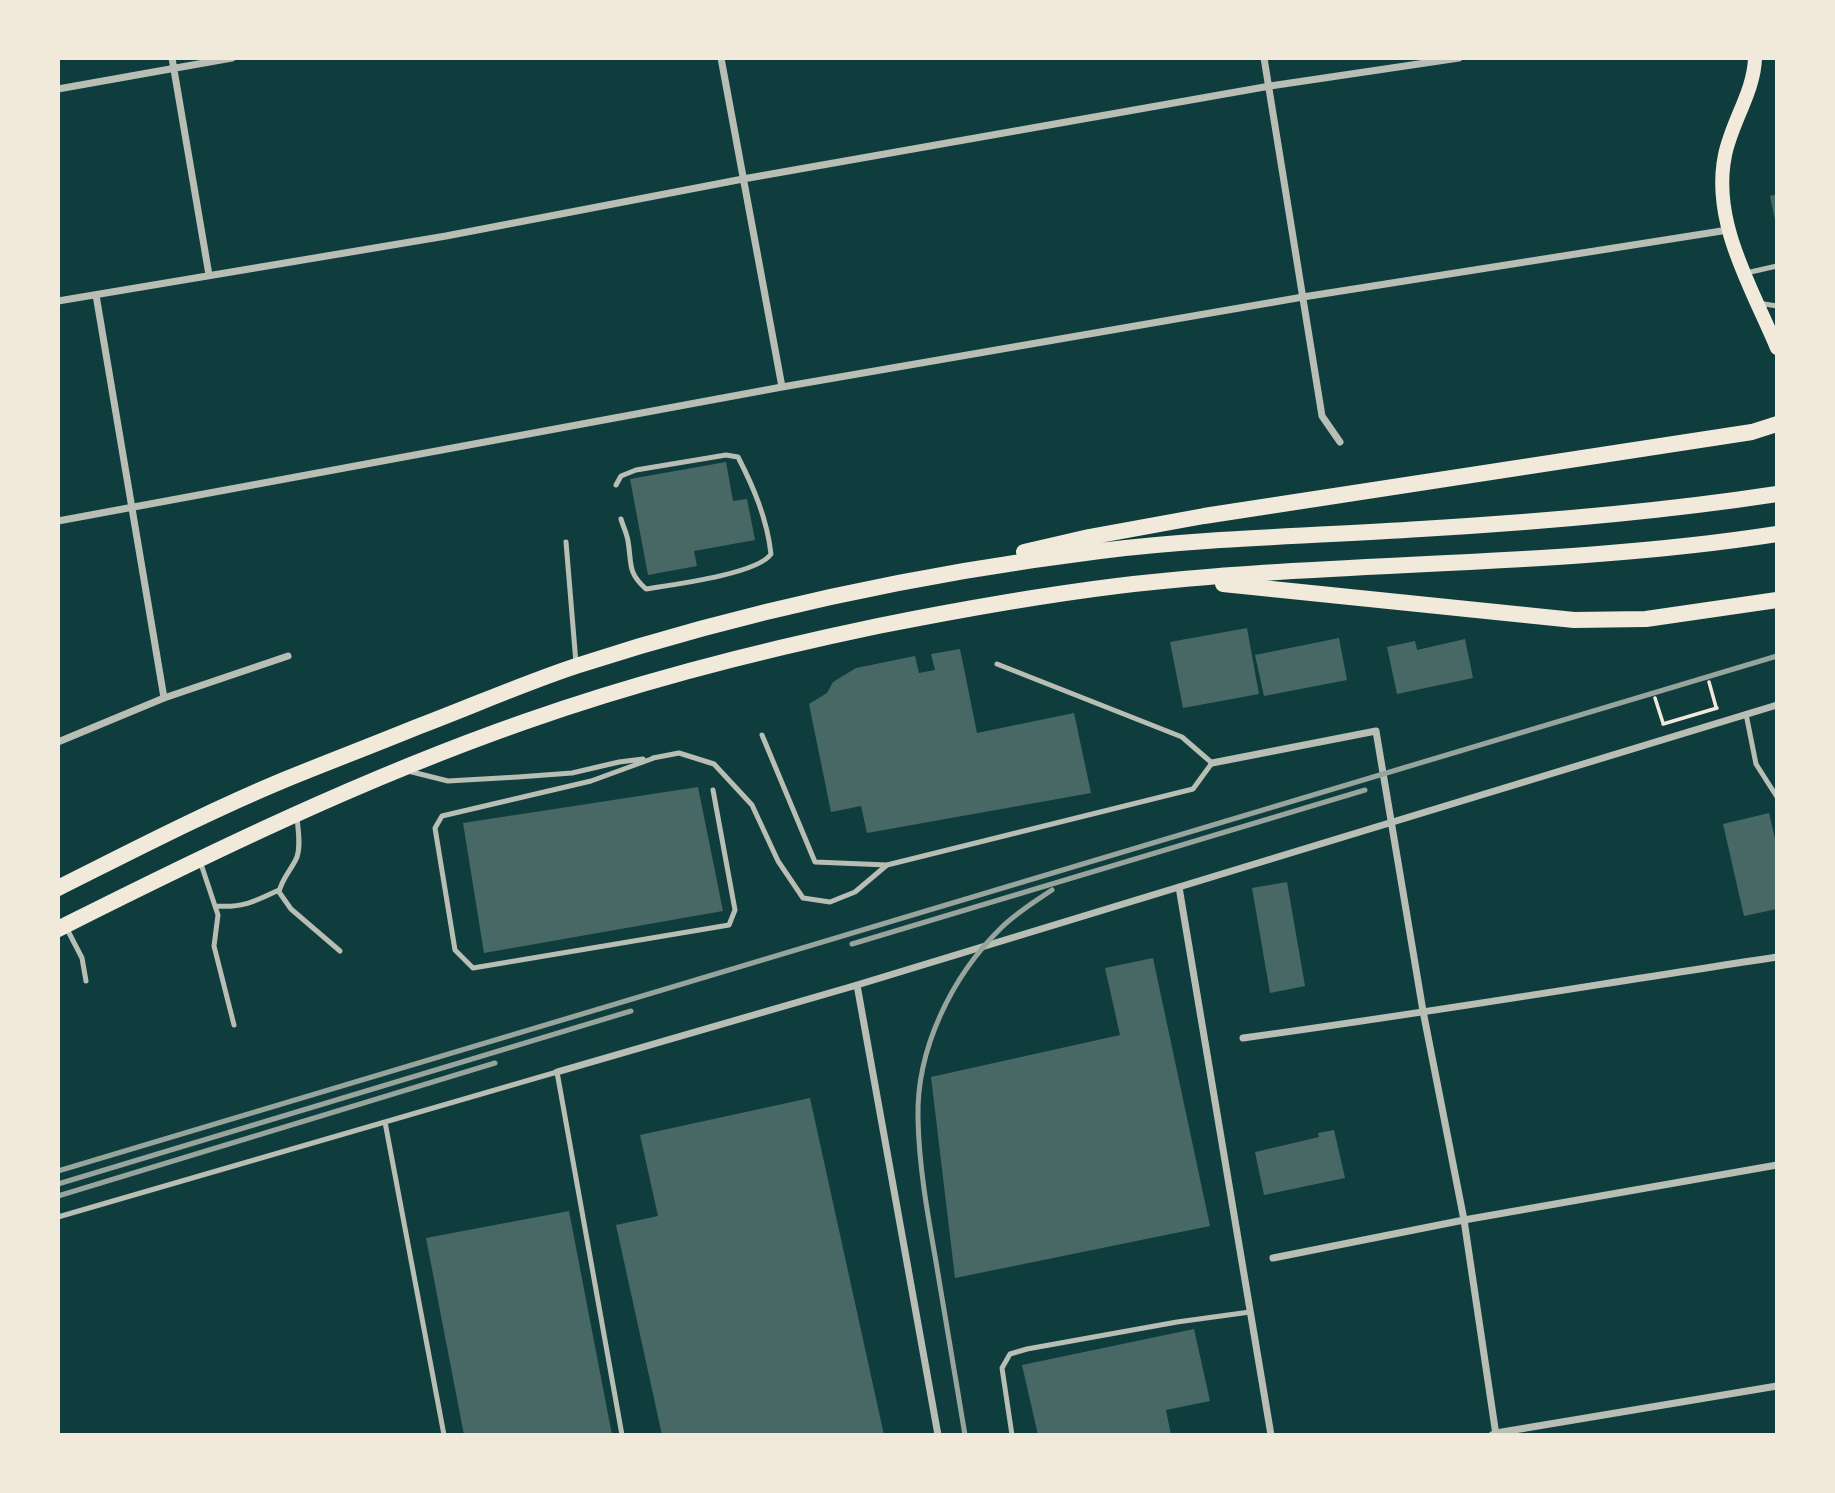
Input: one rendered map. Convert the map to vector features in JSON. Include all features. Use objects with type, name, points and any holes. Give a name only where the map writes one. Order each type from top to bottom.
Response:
[{"type":"highway","points":[[58,888],[281,782],[576,666],[709,626],[1089,537],[1204,516],[1752,432],[1777,424]]},
{"type":"highway","points":[[893,584],[1103,550],[1269,536],[1572,518],[1777,494]]},
{"type":"highway","points":[[61,927],[199,858],[297,814],[521,723],[615,691],[716,662],[813,639],[992,604],[1175,579],[1534,559],[1730,541],[1777,534]]},
{"type":"highway","points":[[1175,579],[1533,617],[1606,621],[1646,619],[1777,600]]},
{"type":"main road","points":[[1755,58],[1750,87],[1731,131],[1724,156],[1722,186],[1728,230],[1777,348]]},
{"type":"street","points":[[172,58],[209,275]]},
{"type":"street","points":[[58,89],[232,58]]},
{"type":"street","points":[[721,58],[782,387]]},
{"type":"street","points":[[1264,58],[1322,416],[1339,442]]},
{"type":"street","points":[[58,301],[446,236],[743,179],[1270,86],[1459,58]]},
{"type":"street","points":[[58,521],[782,387],[1303,298],[1728,230]]},
{"type":"street","points":[[96,295],[164,698]]},
{"type":"street","points":[[58,742],[164,698],[288,656]]},
{"type":"street","points":[[557,1072],[856,985],[1777,705]]},
{"type":"street","points":[[1213,763],[1376,731],[1423,1011],[1464,1220],[1495,1434],[1777,1386]]},
{"type":"street","points":[[1178,887],[1271,1435]]},
{"type":"street","points":[[1242,1038],[1318,1029],[1777,957]]},
{"type":"street","points":[[856,985],[938,1435]]},
{"type":"street","points":[[1273,1258],[1464,1220],[1777,1165]]},
{"type":"lane","points":[[1746,273],[1777,266]]},
{"type":"lane","points":[[1758,303],[1777,306]]},
{"type":"lane","points":[[615,485],[621,475],[636,470],[726,455],[738,457],[756,493],[769,536],[771,554],[767,559],[740,570],[646,589],[634,578],[628,541],[621,519]]},
{"type":"lane","points":[[566,542],[576,666]]},
{"type":"lane","points":[[762,735],[815,862],[887,864],[1193,789],[1213,763],[1182,737],[997,664]]},
{"type":"lane","points":[[1746,714],[1756,764],[1777,797]]},
{"type":"lane","points":[[403,770],[448,781],[572,773],[679,753],[714,764],[752,804],[778,861],[803,898],[830,902],[855,892],[887,864]]},
{"type":"lane","points":[[654,758],[591,781],[442,816],[435,828],[456,950],[473,968],[729,925],[735,910],[713,790]]},
{"type":"lane","points":[[297,814],[297,857],[279,890],[291,909],[340,951]]},
{"type":"lane","points":[[199,858],[216,905],[218,915],[214,946],[234,1025]]},
{"type":"lane","points":[[216,905],[246,905],[279,890]]},
{"type":"lane","points":[[61,927],[82,958],[86,981]]},
{"type":"lane","points":[[58,1217],[557,1072],[622,1435]]},
{"type":"lane","points":[[385,1122],[444,1435]]},
{"type":"lane","points":[[1012,1435],[1002,1368],[1010,1354],[1177,1322],[1250,1312]]},
{"type":"path","points":[[1655,698],[1663,725],[1689,715],[1717,709],[1709,682]]},
{"type":"building","points":[[1777,194],[1777,225],[1776,225],[1770,196]]},
{"type":"building","points":[[726,462],[733,501],[747,499],[755,540],[694,551],[697,566],[648,575],[630,479]]},
{"type":"building","points":[[1247,628],[1259,694],[1183,708],[1170,642]]},
{"type":"building","points":[[1339,638],[1347,680],[1264,696],[1255,655]]},
{"type":"building","points":[[1465,639],[1473,678],[1397,694],[1387,647],[1415,641],[1417,650]]},
{"type":"building","points":[[960,649],[977,733],[1074,713],[1091,793],[867,833],[861,806],[831,812],[809,704],[827,693],[833,682],[856,668],[915,656],[919,673],[935,670],[931,654]]},
{"type":"building","points":[[698,787],[723,911],[484,953],[463,823]]},
{"type":"building","points":[[1769,813],[1777,847],[1777,909],[1744,916],[1723,824]]},
{"type":"building","points":[[1287,882],[1305,986],[1270,993],[1252,888]]},
{"type":"building","points":[[1153,958],[1210,1226],[955,1278],[931,1077],[1120,1035],[1105,968]]},
{"type":"building","points":[[810,1098],[884,1435],[662,1435],[616,1225],[658,1216],[640,1135]]},
{"type":"building","points":[[1334,1130],[1345,1178],[1264,1195],[1255,1152],[1319,1137],[1318,1133]]},
{"type":"building","points":[[569,1211],[612,1435],[464,1435],[426,1238]]},
{"type":"building","points":[[1194,1329],[1210,1401],[1166,1410],[1171,1435],[1038,1435],[1022,1365]]},
{"type":"railway","points":[[58,1171],[1777,656]]},
{"type":"railway","points":[[852,944],[1365,790]]},
{"type":"railway","points":[[965,1435],[924,1188],[918,1119],[923,1066],[940,1015],[967,968],[1007,923],[1052,890]]},
{"type":"railway","points":[[58,1184],[631,1011]]},
{"type":"railway","points":[[58,1196],[495,1063]]}]
